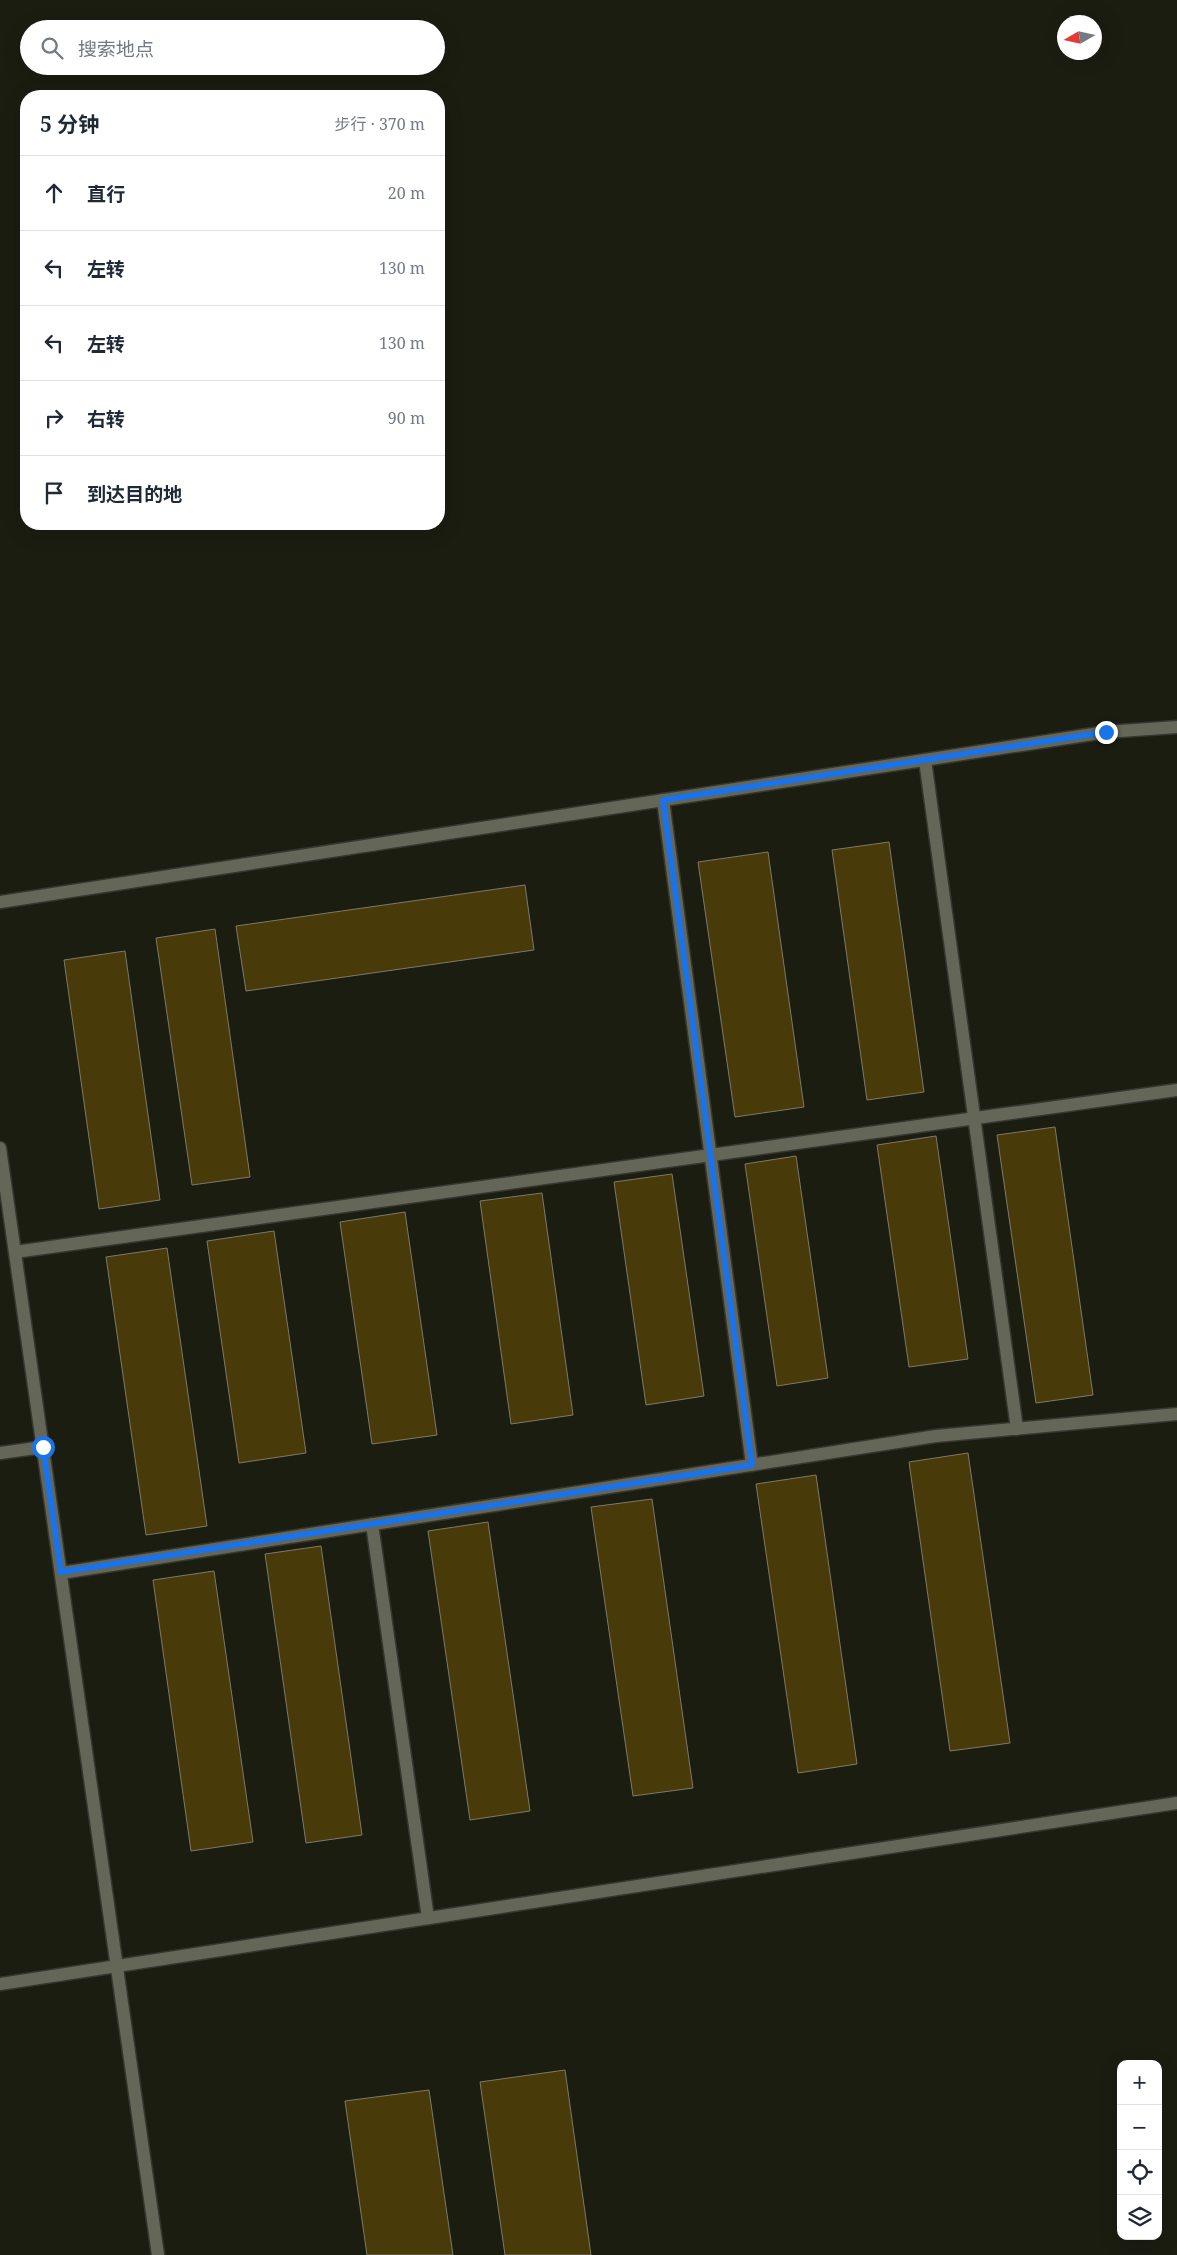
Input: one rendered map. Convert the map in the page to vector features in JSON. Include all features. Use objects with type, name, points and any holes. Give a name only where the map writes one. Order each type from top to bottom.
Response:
[{"type":"street","points":[[0,902],[1106,732],[1177,727]]},
{"type":"street","points":[[926,760],[1017,1429]]},
{"type":"street","points":[[663,800],[752,1465]]},
{"type":"street","points":[[15,1252],[1177,1090]]},
{"type":"street","points":[[0,1148],[158,2255]]},
{"type":"street","points":[[61,1572],[936,1436],[1177,1414]]},
{"type":"street","points":[[0,1453],[43,1447]]},
{"type":"street","points":[[372,1524],[428,1918]]},
{"type":"street","points":[[0,1984],[1177,1804]]},
{"type":"building","points":[[889,842],[924,1092],[867,1100],[832,850]]},
{"type":"building","points":[[768,852],[804,1107],[735,1117],[698,862]]},
{"type":"building","points":[[525,885],[534,950],[246,991],[236,926]]},
{"type":"building","points":[[215,929],[250,1177],[192,1185],[156,938]]},
{"type":"building","points":[[125,951],[160,1200],[99,1209],[64,960]]},
{"type":"building","points":[[1055,1127],[1093,1395],[1036,1403],[997,1135]]},
{"type":"building","points":[[936,1136],[968,1359],[909,1367],[877,1145]]},
{"type":"building","points":[[796,1156],[828,1378],[777,1386],[745,1164]]},
{"type":"building","points":[[672,1174],[704,1396],[646,1405],[614,1182]]},
{"type":"building","points":[[542,1193],[573,1415],[511,1424],[480,1201]]},
{"type":"building","points":[[405,1212],[437,1435],[372,1444],[340,1222]]},
{"type":"building","points":[[274,1231],[306,1453],[239,1463],[207,1241]]},
{"type":"building","points":[[167,1248],[207,1526],[146,1535],[106,1257]]},
{"type":"building","points":[[968,1453],[1010,1743],[950,1751],[909,1462]]},
{"type":"building","points":[[816,1475],[857,1764],[798,1773],[756,1484]]},
{"type":"building","points":[[652,1499],[693,1788],[633,1796],[591,1507]]},
{"type":"building","points":[[488,1522],[530,1811],[470,1820],[428,1531]]},
{"type":"building","points":[[321,1546],[362,1835],[306,1843],[265,1554]]},
{"type":"building","points":[[214,1571],[253,1842],[191,1851],[153,1580]]},
{"type":"building","points":[[565,2070],[591,2255],[505,2255],[480,2082]]},
{"type":"building","points":[[429,2090],[453,2255],[367,2255],[345,2101]]},
{"type":"route","points":[[43,1447],[61,1572],[752,1465],[663,800],[1106,732]]}]
